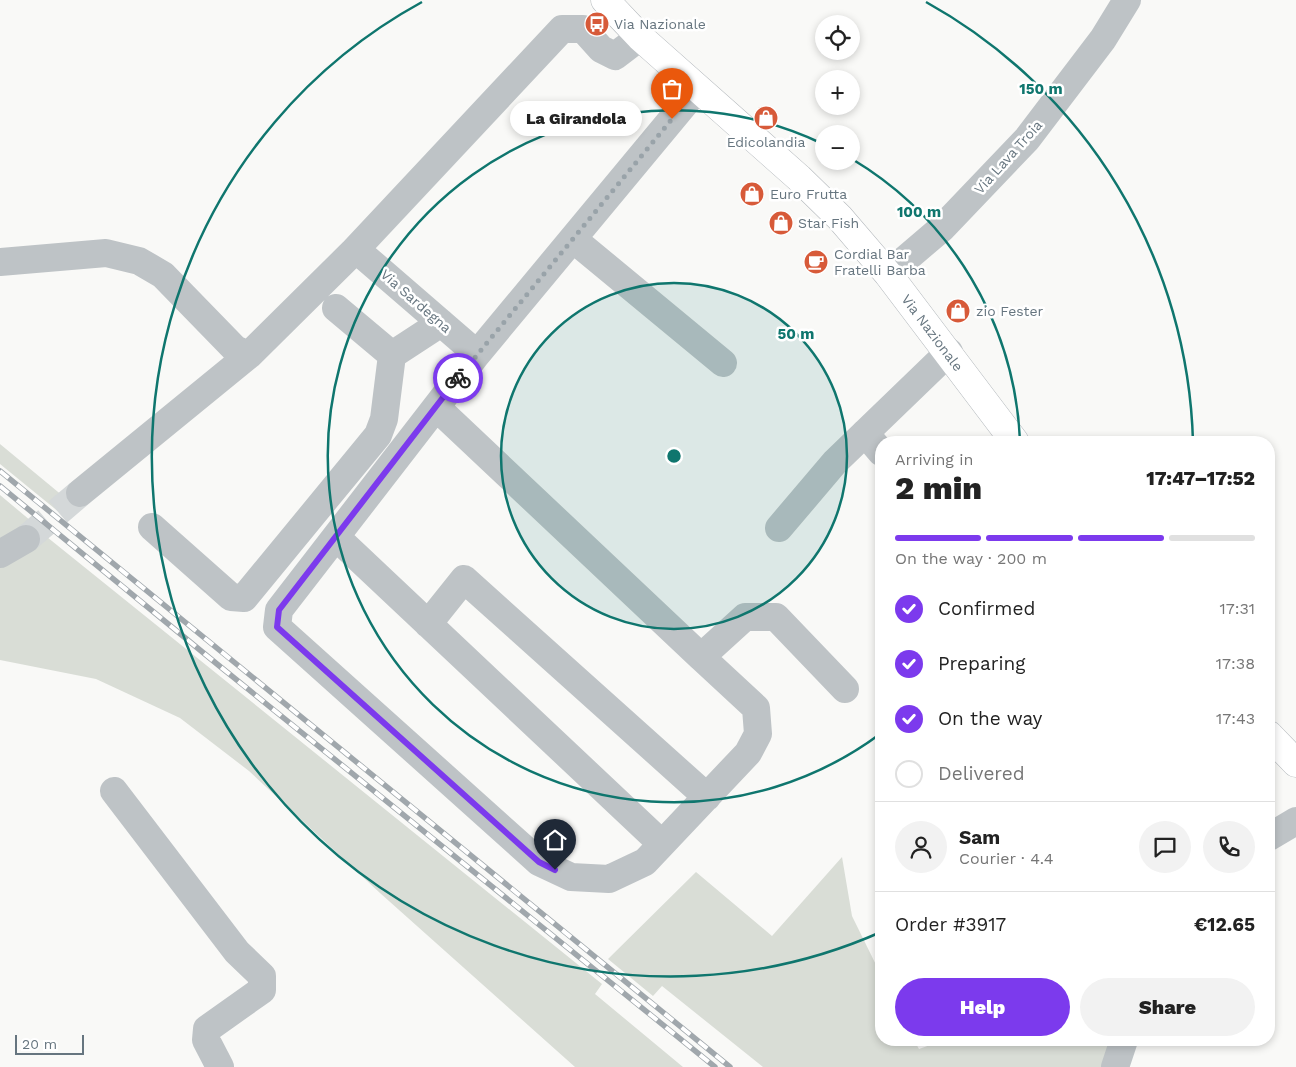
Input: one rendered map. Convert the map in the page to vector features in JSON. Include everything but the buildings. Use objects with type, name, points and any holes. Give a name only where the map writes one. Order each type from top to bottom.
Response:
[{"type":"main road","name":"Via Nazionale","points":[[605,0],[640,37],[799,178],[840,218],[888,274],[1011,436]]},
{"type":"main road","points":[[1275,741],[1296,763]]},
{"type":"street","name":"Via Lava Troia","points":[[888,274],[942,228],[1027,139],[1103,39],[1127,0]]},
{"type":"street","points":[[80,493],[249,355],[353,252],[562,30],[583,29],[601,48],[615,56],[640,37]]},
{"type":"street","points":[[436,407],[756,708],[758,734],[748,753],[645,862],[609,879],[571,877],[539,862],[277,627],[279,610],[336,536],[477,354],[697,89]]},
{"type":"street","points":[[573,239],[723,363]]},
{"type":"street","points":[[0,262],[106,253],[139,261],[163,275],[235,349],[249,355]]},
{"type":"street","name":"Via Sardegna","points":[[367,259],[477,354]]},
{"type":"street","points":[[336,308],[392,355]]},
{"type":"street","points":[[152,527],[231,598],[244,598],[378,435],[384,419],[392,355],[441,323]]},
{"type":"street","points":[[879,436],[948,352]]},
{"type":"street","points":[[779,528],[835,462],[873,443]]},
{"type":"street","points":[[336,536],[662,844]]},
{"type":"street","points":[[0,554],[26,539]]},
{"type":"street","points":[[428,624],[464,579],[707,797]]},
{"type":"street","points":[[701,657],[745,617],[776,617],[845,689]]},
{"type":"street","points":[[114,791],[237,952],[262,976],[262,990],[207,1029],[206,1040],[220,1067]]},
{"type":"street","points":[[1275,833],[1296,821]]},
{"type":"street","points":[[1115,1067],[1122,1046]]},
{"type":"shaded area","points":[[0,444],[75,506],[65,517],[0,464]]},
{"type":"shaded area","points":[[0,495],[37,526],[1,552],[0,552]]},
{"type":"shaded area","points":[[42,533],[602,984],[595,994],[683,1067],[575,1067],[380,893],[249,771],[180,718],[96,679],[0,660],[0,559],[5,558]]},
{"type":"shaded area","points":[[842,857],[852,916],[875,963],[875,1046],[917,1046],[919,1049],[927,1046],[1113,1046],[1107,1067],[763,1067],[662,986],[653,996],[608,959],[696,872],[772,936]]},
{"type":"tunnel","points":[[26,539],[80,493]]},
{"type":"railway","points":[[0,471],[730,1067]]},
{"type":"railway","points":[[0,486],[715,1067]]},
{"type":"way so far","points":[[458,378],[672,119]]},
{"type":"place","name":"Via Nazionale","points":[[597,24]]},
{"type":"place","name":"Edicolandia","points":[[766,118]]},
{"type":"place","name":"La Girandola","points":[[672,119]]},
{"type":"place","name":"Euro Frutta","points":[[752,194]]},
{"type":"place","name":"Star Fish","points":[[781,223]]},
{"type":"place","name":"Cordial Bar Fratelli Barba","points":[[816,262]]},
{"type":"place","name":"zio Fester","points":[[958,311]]},
{"type":"route","points":[[458,378],[279,610],[277,627],[539,862],[555,870]]}]
